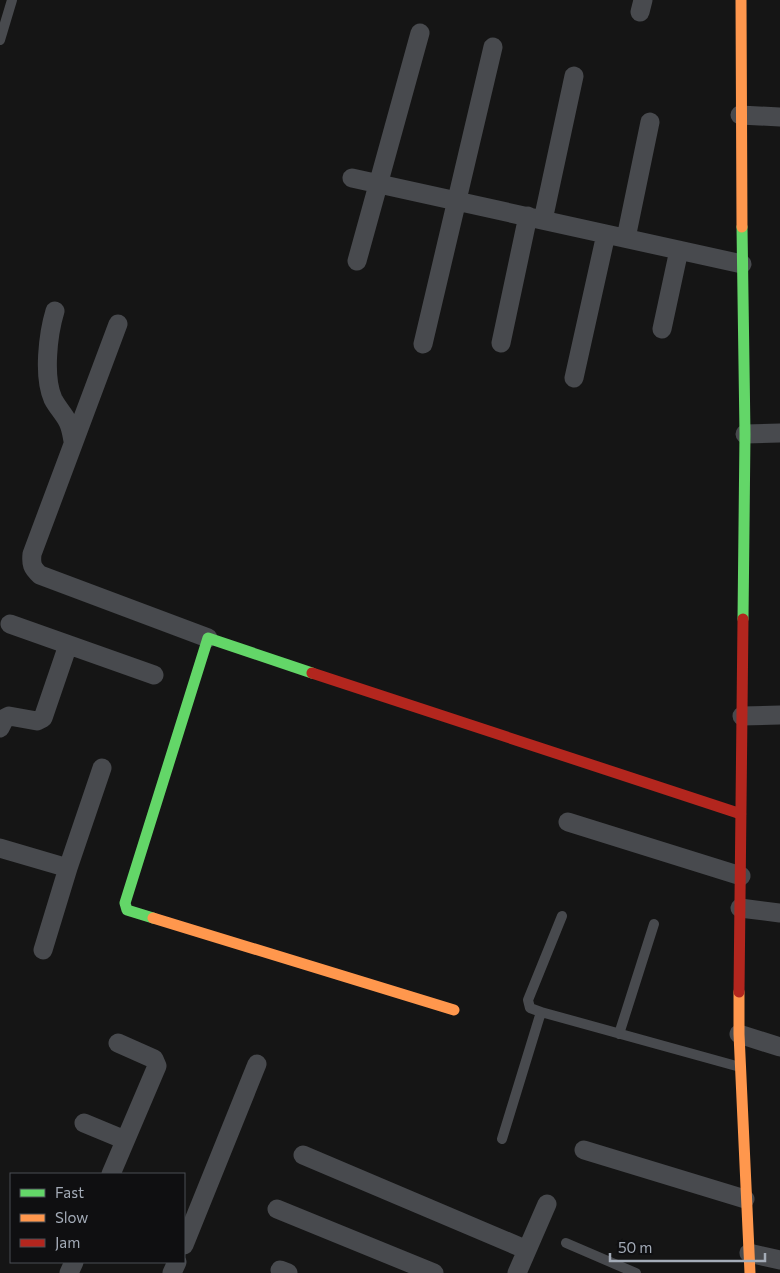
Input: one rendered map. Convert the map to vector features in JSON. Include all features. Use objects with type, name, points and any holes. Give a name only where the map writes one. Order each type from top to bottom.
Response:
[{"type":"street","points":[[741,0],[740,116],[745,434],[739,1034],[745,1199],[750,1273]]},
{"type":"street","points":[[358,261],[420,33]]},
{"type":"street","points":[[424,344],[493,48]]},
{"type":"street","points":[[501,343],[574,76]]},
{"type":"street","points":[[740,116],[780,117]]},
{"type":"street","points":[[626,238],[650,122]]},
{"type":"street","points":[[352,178],[742,264]]},
{"type":"street","points":[[574,378],[606,234]]},
{"type":"street","points":[[662,329],[679,250]]},
{"type":"street","points":[[55,311],[50,327],[50,388],[53,398],[68,423],[73,441]]},
{"type":"street","points":[[118,324],[32,554],[31,564],[40,575],[208,638],[741,814]]},
{"type":"street","points":[[745,434],[780,434]]},
{"type":"street","points":[[10,624],[154,675]]},
{"type":"street","points":[[208,638],[131,881],[125,907],[129,911],[454,1010]]},
{"type":"street","points":[[0,728],[5,718],[9,716],[37,721],[43,718],[68,645]]},
{"type":"street","points":[[742,716],[780,715]]},
{"type":"street","points":[[43,950],[68,868],[102,768]]},
{"type":"street","points":[[568,822],[741,876]]},
{"type":"street","points":[[0,848],[68,868]]},
{"type":"street","points":[[740,908],[780,913]]},
{"type":"street","points":[[739,1034],[780,1047]]},
{"type":"street","points":[[111,1173],[157,1066],[154,1060],[118,1043]]},
{"type":"street","points":[[185,1243],[257,1064]]},
{"type":"street","points":[[84,1123],[125,1140]]},
{"type":"street","points":[[584,1150],[745,1199]]},
{"type":"street","points":[[303,1155],[527,1250]]},
{"type":"street","points":[[517,1273],[547,1204]]},
{"type":"street","points":[[277,1209],[434,1273]]},
{"type":"street","points":[[749,1253],[780,1260]]},
{"type":"lane","points":[[0,40],[12,0]]},
{"type":"lane","points":[[562,916],[528,1000],[530,1008],[740,1068]]},
{"type":"lane","points":[[619,1034],[654,924]]},
{"type":"lane","points":[[502,1139],[541,1012]]},
{"type":"lane","points":[[566,1243],[636,1273]]},
{"type":"traffic: fast","points":[[742,227],[745,434],[743,619]]},
{"type":"traffic: fast","points":[[153,918],[127,910],[125,903],[208,638],[312,673]]},
{"type":"traffic: slow","points":[[741,0],[742,227]]},
{"type":"traffic: slow","points":[[153,918],[454,1010]]},
{"type":"traffic: slow","points":[[739,992],[739,1034],[750,1273]]},
{"type":"traffic: jam","points":[[739,992],[743,619]]},
{"type":"traffic: jam","points":[[312,673],[741,814]]}]
